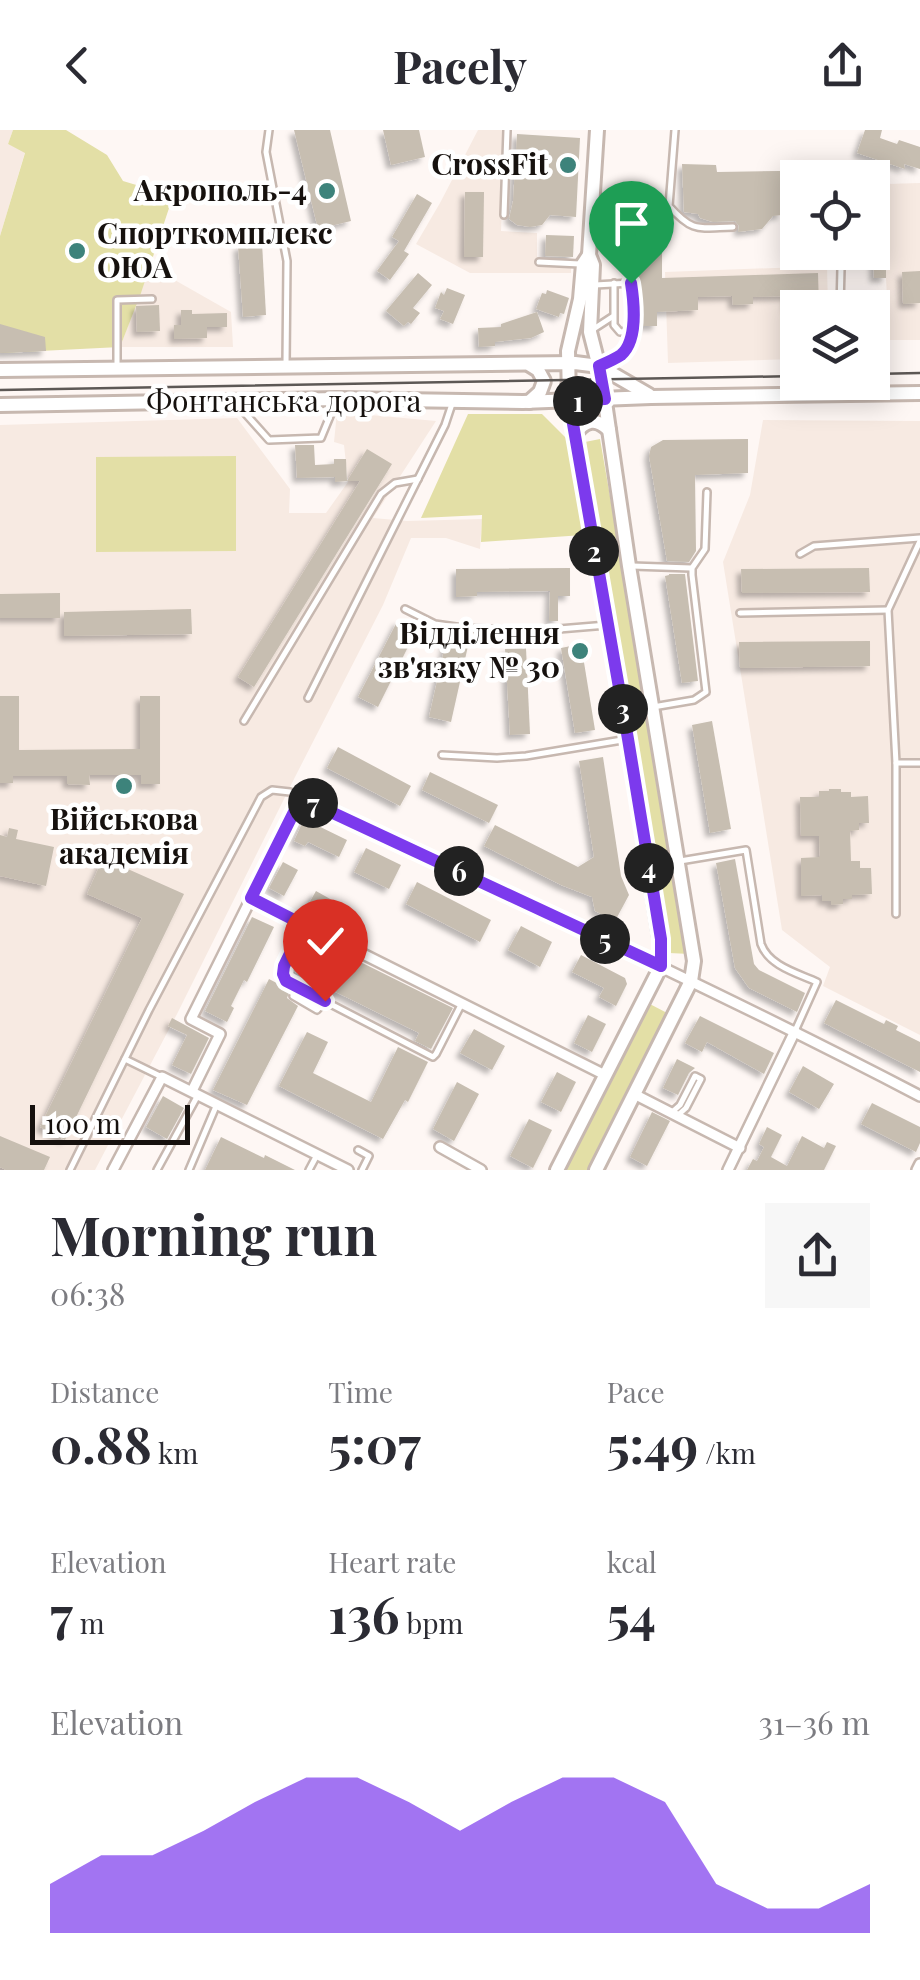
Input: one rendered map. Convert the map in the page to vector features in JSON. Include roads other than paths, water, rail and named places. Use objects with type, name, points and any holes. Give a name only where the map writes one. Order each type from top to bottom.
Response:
[{"type":"main road","points":[[557,1170],[661,966],[661,939],[569,401],[568,362],[586,260],[597,130]]},
{"type":"main road","points":[[586,260],[593,265],[590,332],[605,399],[693,954],[691,981],[596,1170]]},
{"type":"main road","name":"Фонтанська дорога","points":[[0,370],[568,362],[599,366]]},
{"type":"main road","points":[[530,365],[544,381],[530,402]]},
{"type":"main road","points":[[599,366],[651,396]]},
{"type":"main road","points":[[605,399],[780,391]]},
{"type":"main road","points":[[890,391],[920,392]]},
{"type":"main road","name":"Фонтанська дорога","points":[[0,405],[605,399]]},
{"type":"main road","points":[[575,434],[580,426],[595,420],[608,430]]},
{"type":"street","points":[[195,1093],[220,1034],[192,1020],[301,798],[661,966],[920,1096]]},
{"type":"street","points":[[251,898],[605,1075]]},
{"type":"street","points":[[728,1170],[795,1031]]},
{"type":"street","points":[[113,1170],[162,1077],[348,1170]]},
{"type":"street","points":[[634,1094],[740,1148]]},
{"type":"street","points":[[440,1147],[481,1170]]},
{"type":"lane","points":[[269,130],[266,152],[287,260],[286,367]]},
{"type":"lane","points":[[504,215],[506,130]]},
{"type":"lane","points":[[675,130],[670,206],[684,223],[695,228],[732,227]]},
{"type":"lane","points":[[538,262],[586,260]]},
{"type":"lane","points":[[614,283],[616,330],[632,330]]},
{"type":"lane","points":[[592,285],[631,283],[632,330],[624,353],[599,366]]},
{"type":"lane","points":[[117,369],[117,300],[152,300]]},
{"type":"lane","points":[[590,332],[614,316]]},
{"type":"lane","points":[[234,401],[269,440],[292,440],[322,438],[337,399]]},
{"type":"lane","points":[[308,698],[454,401]]},
{"type":"lane","points":[[244,721],[381,494],[395,483],[418,479]]},
{"type":"lane","points":[[652,707],[694,700],[706,692],[692,568],[705,549],[706,492]]},
{"type":"lane","points":[[800,554],[814,546],[920,540],[888,610],[896,763],[896,914]]},
{"type":"lane","points":[[629,566],[692,568]]},
{"type":"lane","points":[[405,609],[434,624],[463,628],[535,630],[608,625]]},
{"type":"lane","points":[[740,612],[888,610]]},
{"type":"lane","points":[[442,755],[526,756],[628,739]]},
{"type":"lane","points":[[896,763],[920,762]]},
{"type":"lane","points":[[70,1170],[261,797],[280,790],[301,798]]},
{"type":"lane","points":[[677,861],[746,850],[764,953],[770,960],[818,982],[795,1031]]},
{"type":"lane","points":[[304,925],[284,966],[286,981],[433,1057],[461,1005]]},
{"type":"lane","points":[[293,996],[317,1010],[325,1001]]},
{"type":"lane","points":[[125,1059],[162,1077]]},
{"type":"lane","points":[[695,1076],[701,1080],[686,1108],[674,1114],[680,1106],[695,1076]]},
{"type":"lane","points":[[157,1170],[195,1093]]},
{"type":"lane","points":[[189,1170],[217,1104]]},
{"type":"lane","points":[[358,1150],[368,1156],[362,1170]]},
{"type":"lane","points":[[309,1170],[317,1154]]},
{"type":"tram line","points":[[890,374],[920,373]]},
{"type":"tram line","points":[[0,390],[780,376]]},
{"type":"place","name":"CrossFit","points":[[568,165]]},
{"type":"place","name":"Акрополь-4","points":[[327,191]]},
{"type":"place","name":"Спорткомплекс ОЮА","points":[[77,251]]},
{"type":"place","name":"Відділення зв'язку № 30","points":[[580,651]]},
{"type":"place","name":"Військова академія","points":[[124,786]]}]
